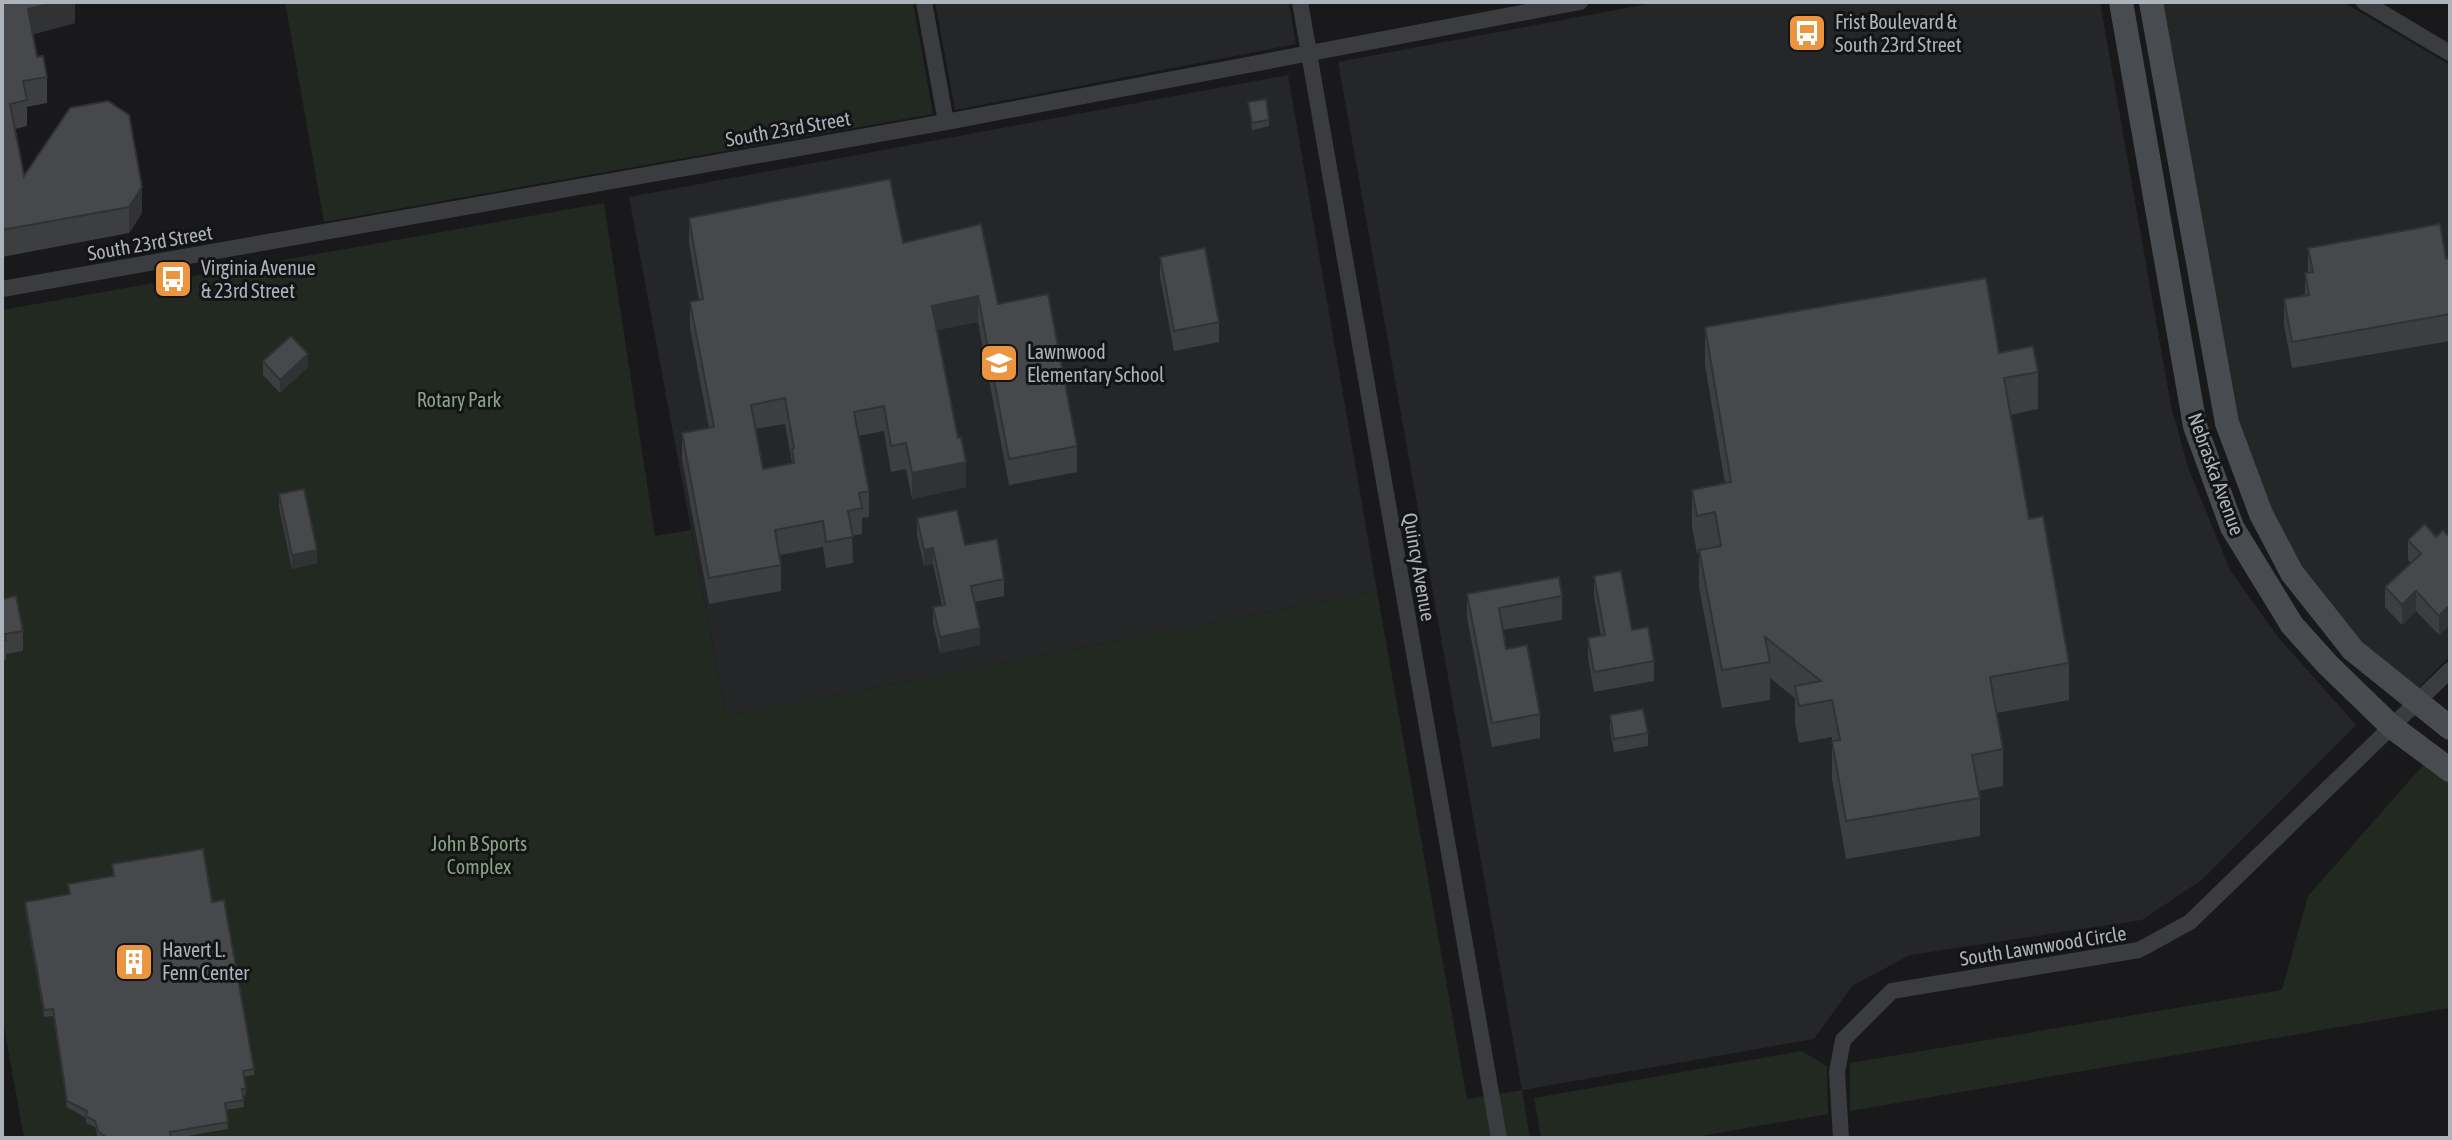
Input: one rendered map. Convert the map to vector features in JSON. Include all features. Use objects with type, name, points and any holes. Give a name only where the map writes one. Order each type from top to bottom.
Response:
[{"type":"street","points":[[924,2],[946,122]]},
{"type":"street","name":"Quincy Avenue","points":[[1300,2],[1499,1138]]},
{"type":"street","name":"South 23rd Street","points":[[2,289],[946,122],[1580,2]]},
{"type":"street","name":"Nebraska Avenue","points":[[2121,2],[2195,426],[2232,527],[2292,625],[2392,727],[2450,770]]},
{"type":"street","name":"Nebraska Avenue","points":[[2151,2],[2227,423],[2261,514],[2292,573],[2353,650],[2450,728]]},
{"type":"street","points":[[2364,2],[2450,53]]},
{"type":"street","points":[[2195,426],[2227,423]]},
{"type":"street","points":[[2232,527],[2261,514]]},
{"type":"street","points":[[2292,625],[2317,605]]},
{"type":"street","name":"South Lawnwood Circle","points":[[1841,1138],[1837,1072],[1843,1040],[1892,991],[2139,950],[2190,922],[2450,670]]},
{"type":"shaded area","points":[[935,2],[1289,2],[1296,44],[955,110]]},
{"type":"shaded area","points":[[1658,2],[2100,2],[2171,406],[2188,467],[2230,570],[2278,637],[2356,725],[2203,879],[2142,920],[1910,955],[1852,986],[1814,1039],[1522,1090],[1338,62]]},
{"type":"shaded area","points":[[2162,2],[2343,2],[2450,65],[2450,656],[2417,689],[2362,643],[2301,567],[2271,509],[2238,421]]},
{"type":"shaded area","name":"Lawnwood Elementary School","points":[[1288,75],[1377,591],[726,716],[629,197]]},
{"type":"green space","points":[[285,2],[913,2],[933,114],[324,222]]},
{"type":"green space","name":"John B Sports Complex","points":[[604,203],[655,536],[691,530],[726,716],[1377,591],[1467,1099],[1522,1090],[1530,1138],[24,1138],[2,1016],[2,310]]},
{"type":"green space","points":[[2424,764],[2450,783],[2450,1008],[1850,1111],[1850,1063],[2282,990],[2308,896]]},
{"type":"green space","points":[[1802,1051],[1827,1066],[1828,1114],[1689,1138],[1541,1138],[1534,1098]]},
{"type":"building","points":[[2,2],[57,2],[28,9],[37,57],[43,56],[47,77],[23,81],[27,100],[10,104],[24,176],[70,108],[108,101],[129,115],[142,187],[129,207],[2,230]]},
{"type":"building","points":[[1266,99],[1269,120],[1252,123],[1248,102]]},
{"type":"building","points":[[890,179],[903,243],[981,224],[998,304],[1048,294],[1077,446],[1009,459],[978,296],[932,306],[958,438],[961,437],[966,462],[912,473],[906,443],[891,446],[884,406],[854,412],[869,491],[859,493],[862,508],[848,511],[853,537],[826,542],[823,521],[775,530],[781,565],[709,578],[682,433],[714,427],[690,302],[703,299],[689,218]],"holes":[[[785,398],[794,463],[763,469],[751,405]]]},
{"type":"building","points":[[2440,224],[2446,259],[2450,258],[2450,314],[2292,342],[2284,299],[2309,295],[2305,273],[2313,272],[2308,248]]},
{"type":"building","points":[[1205,248],[1219,322],[1174,331],[1160,257]]},
{"type":"building","points":[[1986,278],[1999,353],[2033,346],[2038,372],[2004,378],[2029,519],[2043,516],[2069,663],[1990,677],[2003,749],[1972,755],[1980,798],[1846,821],[1832,741],[1840,740],[1832,700],[1799,706],[1795,686],[1821,681],[1765,637],[1770,662],[1722,670],[1699,550],[1721,546],[1715,512],[1697,516],[1692,490],[1731,482],[1705,327]]},
{"type":"building","points":[[291,336],[308,354],[280,380],[263,361]]},
{"type":"building","points":[[304,489],[317,550],[292,555],[279,494]]},
{"type":"building","points":[[957,510],[965,545],[997,539],[1004,579],[971,586],[980,628],[940,637],[933,607],[945,605],[933,548],[924,550],[917,518]]},
{"type":"building","points":[[2425,524],[2436,537],[2443,530],[2450,538],[2450,605],[2439,616],[2416,591],[2402,605],[2385,587],[2421,554],[2408,540]]},
{"type":"building","points":[[1621,571],[1632,630],[1648,627],[1654,661],[1594,672],[1588,638],[1605,635],[1594,576]]},
{"type":"building","points":[[1559,577],[1562,596],[1499,608],[1506,649],[1527,645],[1540,714],[1492,723],[1467,594]]},
{"type":"building","points":[[16,596],[23,631],[5,634],[6,640],[2,641],[2,599]]},
{"type":"building","points":[[1643,709],[1648,733],[1614,739],[1610,715]]},
{"type":"building","name":"Havert L. Fenn Center","points":[[203,849],[212,902],[224,900],[254,1069],[243,1071],[244,1100],[225,1103],[228,1122],[170,1132],[171,1137],[165,1138],[107,1138],[98,1131],[95,1121],[86,1116],[87,1111],[67,1101],[53,1009],[44,1010],[25,902],[70,894],[68,884],[114,876],[112,864]]},
{"type":"place","name":"Frist Boulevard & South 23rd Street","points":[[1807,33]]},
{"type":"place","name":"Virginia Avenue & 23rd Street","points":[[173,279]]},
{"type":"place","name":"Lawnwood Elementary School","points":[[999,363]]},
{"type":"place","name":"Havert L. Fenn Center","points":[[134,962]]},
{"type":"park label","name":"Rotary Park","points":[[459,400]]}]
